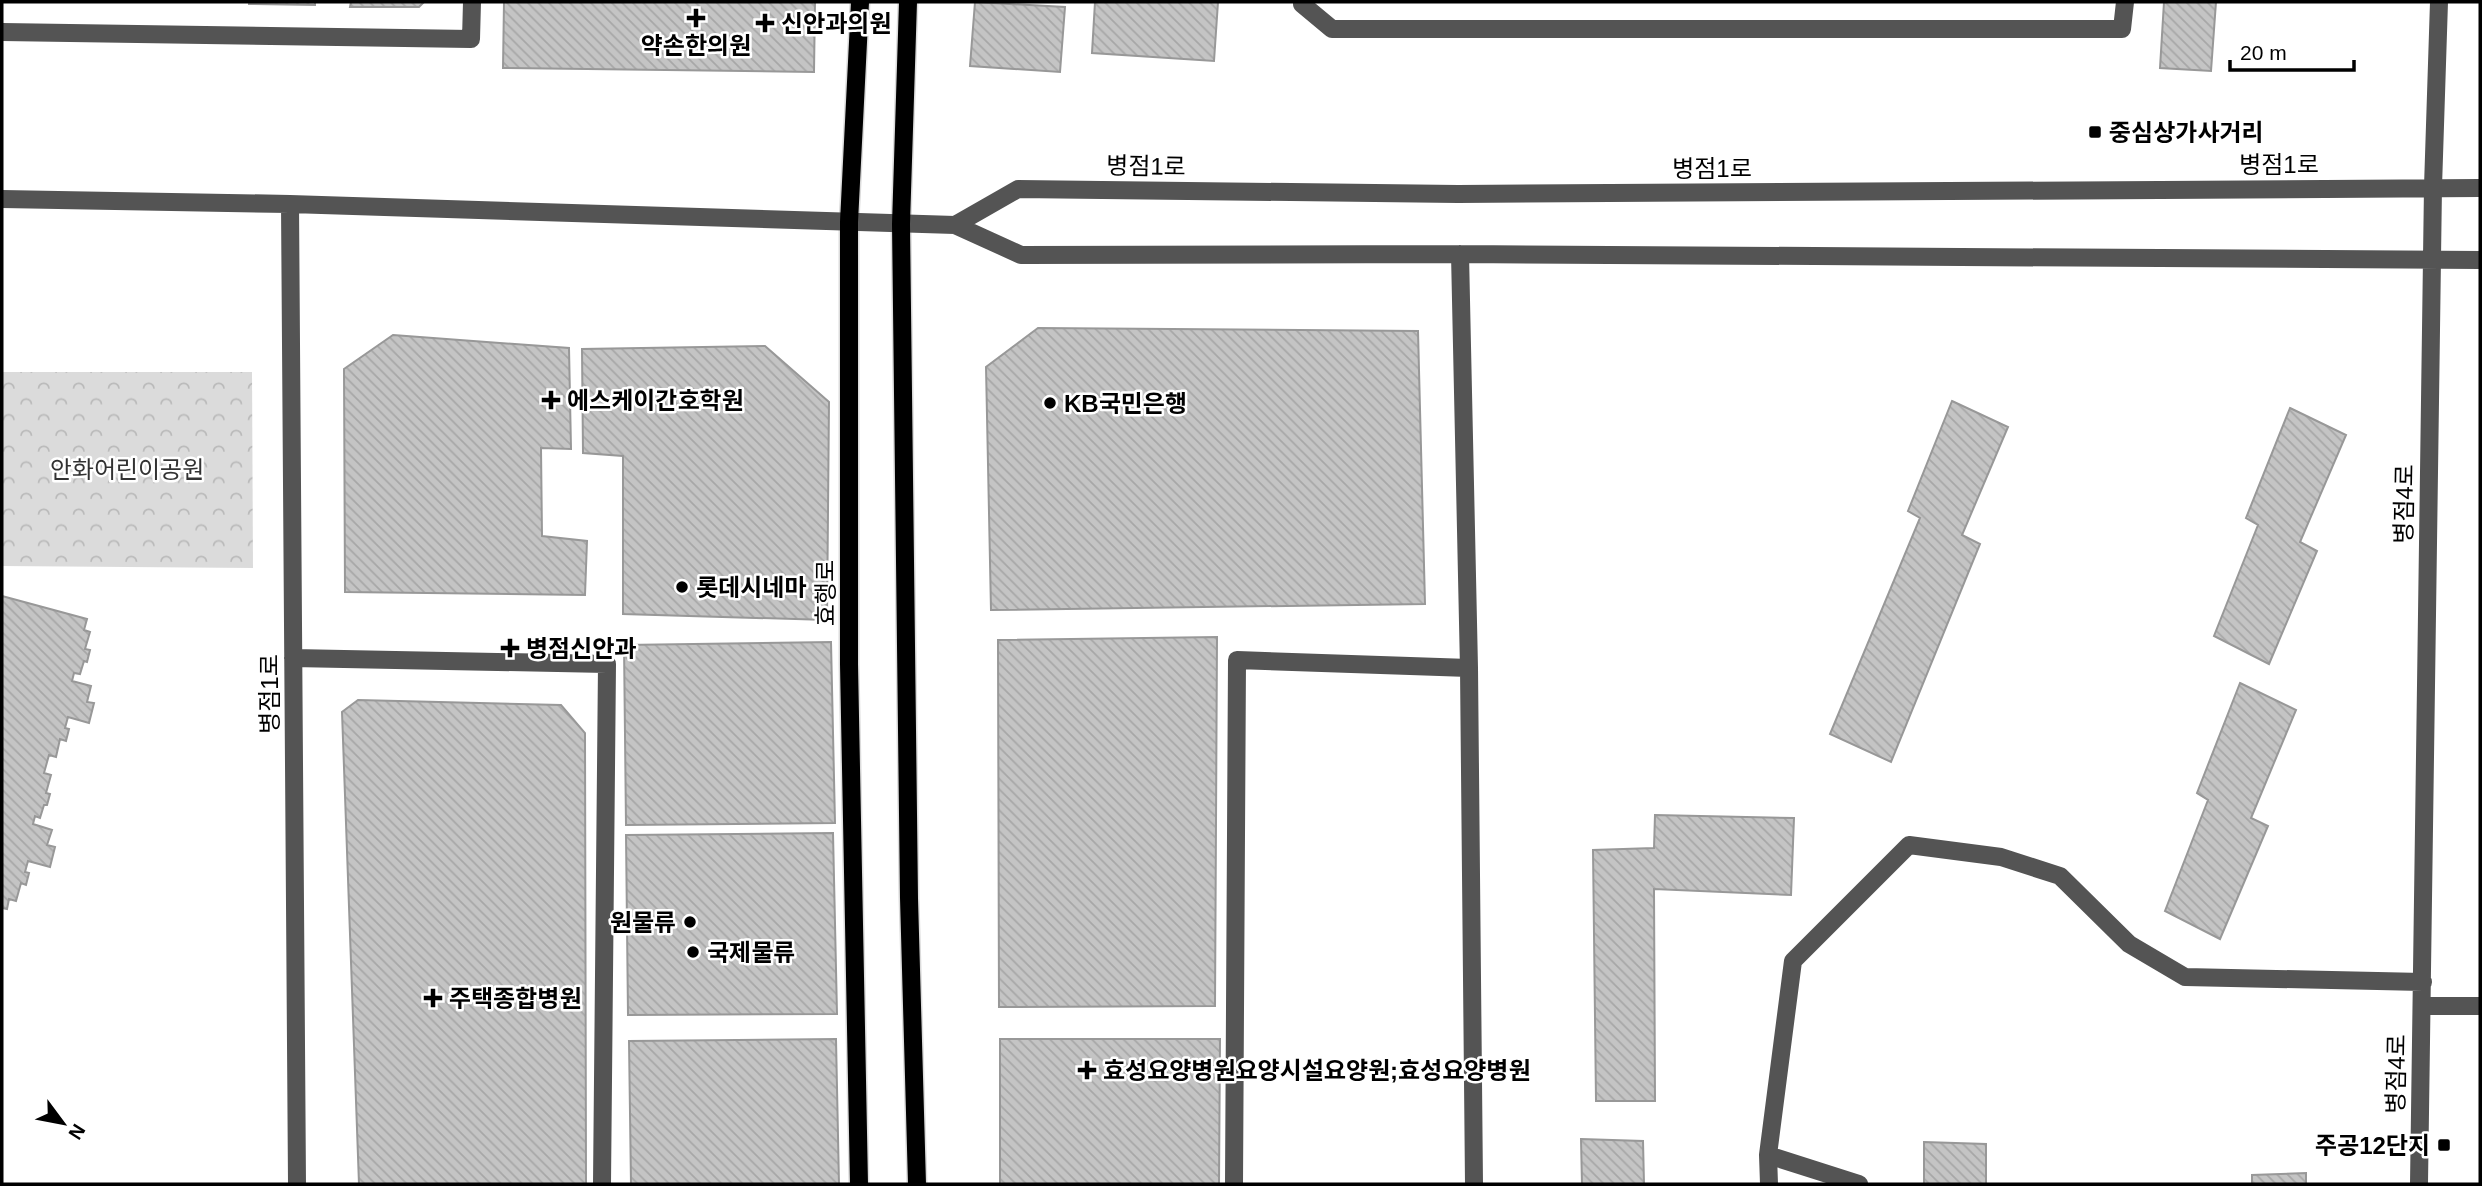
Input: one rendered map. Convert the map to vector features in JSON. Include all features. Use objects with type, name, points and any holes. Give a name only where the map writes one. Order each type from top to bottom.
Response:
[{"type":"main road","name":"효행로","points":[[859,1184],[849,664],[849,222],[860,2]]},
{"type":"main road","points":[[908,2],[901,224],[909,898],[917,1184]]},
{"type":"street","points":[[2,32],[471,39],[472,2]]},
{"type":"street","points":[[1302,2],[1332,29],[2122,29],[2124,2]]},
{"type":"street","name":"병점4로","points":[[2419,1184],[2431,261],[2439,2]]},
{"type":"street","name":"병점1로","points":[[955,225],[1018,188],[1472,194],[2480,188]]},
{"type":"street","points":[[2,199],[290,204],[955,225],[1021,255],[1460,254],[2480,260]]},
{"type":"street","name":"병점1로","points":[[290,204],[297,1184]]},
{"type":"street","points":[[1460,254],[1469,668],[1474,1184]]},
{"type":"street","points":[[293,658],[607,664],[602,1184]]},
{"type":"street","points":[[1234,1184],[1237,660],[1469,668]]},
{"type":"street","points":[[1769,1184],[1768,1155],[1793,961],[1909,845],[2001,857],[2060,876],[2129,944],[2185,977],[2423,982]]},
{"type":"street","name":"병점4로","points":[[2422,1006],[2480,1006]]},
{"type":"street","points":[[1768,1155],[1859,1184]]},
{"type":"green space","name":"안화어린이공원","points":[[2,372],[252,372],[253,568],[2,566]]},
{"type":"building","points":[[315,2],[315,5],[249,4]]},
{"type":"building","points":[[351,2],[424,2],[419,7],[350,7]]},
{"type":"building","points":[[504,2],[815,2],[814,72],[503,68]]},
{"type":"building","points":[[975,2],[1065,7],[1060,72],[970,66]]},
{"type":"building","points":[[1095,2],[1218,2],[1214,61],[1092,53]]},
{"type":"building","points":[[2164,2],[2216,2],[2211,71],[2160,68]]},
{"type":"building","points":[[1038,328],[1418,331],[1425,604],[991,610],[986,367]]},
{"type":"building","points":[[393,335],[569,348],[571,449],[541,448],[542,536],[587,541],[585,595],[345,592],[344,369]]},
{"type":"building","points":[[765,346],[829,402],[827,620],[623,614],[623,456],[583,453],[582,349]]},
{"type":"building","points":[[1952,401],[2008,427],[1962,535],[1980,544],[1891,762],[1830,734],[1920,518],[1908,511]]},
{"type":"building","points":[[2290,408],[2346,435],[2300,542],[2317,551],[2269,664],[2214,636],[2258,525],[2246,518]]},
{"type":"building","points":[[2,596],[87,619],[84,630],[90,632],[85,649],[90,650],[87,662],[84,661],[80,674],[74,673],[72,681],[91,686],[87,702],[94,703],[89,723],[68,717],[66,741],[60,739],[56,757],[49,755],[44,773],[51,775],[46,793],[50,794],[40,818],[35,816],[33,824],[52,830],[47,845],[55,847],[50,867],[28,861],[26,885],[21,883],[16,901],[9,899],[7,909],[2,908]]},
{"type":"building","points":[[1217,637],[1215,1006],[999,1007],[998,640]]},
{"type":"building","points":[[831,642],[835,823],[626,825],[624,645]]},
{"type":"building","points":[[2240,683],[2296,710],[2251,818],[2268,826],[2220,939],[2165,911],[2208,800],[2197,793]]},
{"type":"building","points":[[358,700],[561,705],[585,733],[586,1184],[359,1184],[342,712]]},
{"type":"building","points":[[1655,815],[1794,818],[1791,895],[1654,889],[1655,1101],[1596,1101],[1593,850],[1654,848]]},
{"type":"building","points":[[833,833],[837,1014],[628,1015],[626,835]]},
{"type":"building","points":[[836,1039],[839,1184],[631,1184],[629,1041]]},
{"type":"building","points":[[1000,1039],[1220,1039],[1219,1184],[1000,1184]]},
{"type":"building","points":[[1581,1139],[1643,1141],[1644,1184],[1582,1184]]},
{"type":"building","points":[[1924,1142],[1986,1144],[1986,1184],[1924,1184]]},
{"type":"building","points":[[2306,1173],[2306,1184],[2252,1184],[2252,1175]]},
{"type":"place","name":"약손한의원","points":[[696,18]]},
{"type":"place","name":"신안과의원","points":[[765,23]]},
{"type":"place","name":"중심상가사거리","points":[[2095,132]]},
{"type":"place","name":"에스케이간호학원","points":[[551,400]]},
{"type":"place","name":"KB국민은행","points":[[1050,403]]},
{"type":"place","name":"롯데시네마","points":[[682,587]]},
{"type":"place","name":"병점신안과","points":[[510,648]]},
{"type":"place","name":"원물류","points":[[690,922]]},
{"type":"place","name":"국제물류","points":[[693,952]]},
{"type":"place","name":"주택종합병원","points":[[433,998]]},
{"type":"place","name":"효성요양병원요양시설요양원;효성요양병원","points":[[1087,1070]]},
{"type":"place","name":"주공12단지","points":[[2444,1145]]}]
